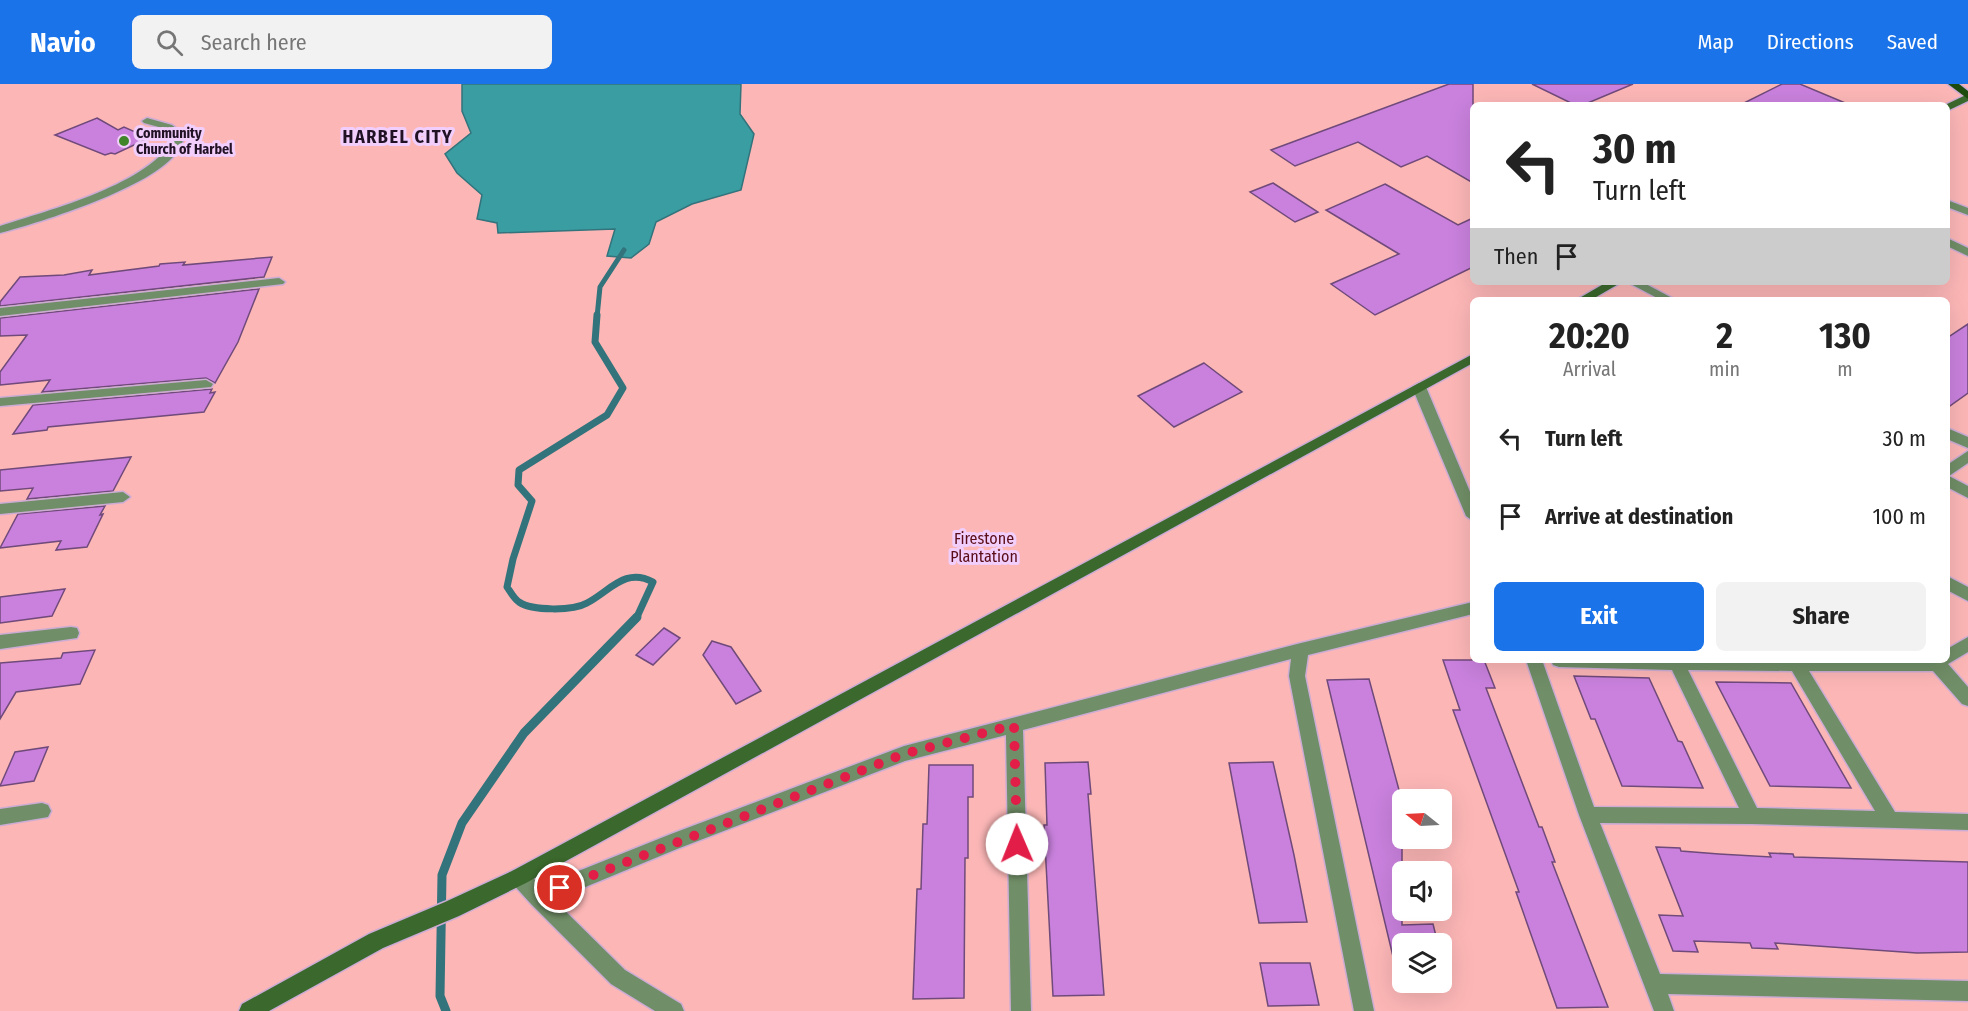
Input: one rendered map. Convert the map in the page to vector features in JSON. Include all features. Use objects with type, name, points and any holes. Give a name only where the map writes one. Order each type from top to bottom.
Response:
[{"type":"main road","points":[[1950,106],[1968,97],[1953,84]]},
{"type":"main road","points":[[1588,297],[1610,285]]},
{"type":"main road","points":[[249,1011],[376,941],[452,909],[513,879],[1470,360]]},
{"type":"street","points":[[0,230],[95,197],[139,178],[164,161],[179,144],[180,135],[169,127],[147,121]]},
{"type":"street","points":[[1950,204],[1968,212]]},
{"type":"street","points":[[1950,243],[1968,253]]},
{"type":"street","points":[[0,312],[279,282]]},
{"type":"street","points":[[1639,285],[1664,297]]},
{"type":"street","points":[[0,402],[206,384]]},
{"type":"street","points":[[1419,387],[1470,509]]},
{"type":"street","points":[[1950,434],[1968,443]]},
{"type":"street","points":[[1950,470],[1968,456]]},
{"type":"street","points":[[1950,484],[1968,494]]},
{"type":"street","points":[[0,509],[123,496]]},
{"type":"street","points":[[1950,584],[1968,595]]},
{"type":"street","points":[[538,897],[671,843],[904,754],[1301,650],[1470,609]]},
{"type":"street","points":[[0,642],[71,633]]},
{"type":"street","points":[[1950,654],[1968,644]]},
{"type":"street","points":[[1301,650],[1297,676],[1364,1011]]},
{"type":"street","points":[[1535,663],[1588,815],[1664,1011]]},
{"type":"street","points":[[1676,663],[1752,816]]},
{"type":"street","points":[[1796,663],[1891,821]]},
{"type":"street","points":[[1942,663],[1968,699]]},
{"type":"street","points":[[1014,725],[1021,1011]]},
{"type":"street","points":[[0,817],[42,811]]},
{"type":"street","points":[[1588,815],[1752,816],[1968,822]]},
{"type":"street","points":[[513,879],[538,897],[618,977],[674,1011]]},
{"type":"street","points":[[1654,984],[1968,991]]},
{"type":"green space","name":"Firestone Plantation","points":[[0,84],[1968,84],[1968,1011],[0,1011]]},
{"type":"shaded area","points":[[462,84],[741,84],[740,114],[754,134],[741,190],[692,204],[656,222],[649,244],[631,258],[607,256],[615,229],[498,233],[497,223],[477,219],[482,195],[457,173],[445,154],[471,133],[462,111]]},
{"type":"building","points":[[1449,84],[1473,84],[1473,102],[1470,102],[1470,181],[1427,156],[1401,167],[1358,142],[1295,166],[1271,150]]},
{"type":"building","points":[[1532,84],[1633,84],[1590,102],[1569,102]]},
{"type":"building","points":[[1782,84],[1800,84],[1843,102],[1746,102]]},
{"type":"building","points":[[97,118],[118,130],[124,127],[149,138],[115,154],[105,155],[55,135]]},
{"type":"building","points":[[1273,183],[1318,212],[1295,222],[1250,192]]},
{"type":"building","points":[[1385,184],[1458,225],[1470,219],[1470,268],[1375,315],[1331,284],[1399,254],[1326,210]]},
{"type":"building","points":[[272,257],[264,277],[0,306],[0,302],[20,277],[64,275],[92,270],[89,275],[159,266],[160,264],[185,262],[183,265]]},
{"type":"building","points":[[259,289],[238,342],[215,383],[206,378],[42,392],[50,380],[0,385],[0,372],[27,335],[0,336],[0,318]]},
{"type":"building","points":[[1968,324],[1968,393],[1950,406],[1950,336]]},
{"type":"building","points":[[1204,363],[1242,392],[1174,427],[1138,396]]},
{"type":"building","points":[[212,389],[210,393],[215,392],[204,412],[48,427],[47,430],[13,434],[33,405]]},
{"type":"building","points":[[131,457],[113,491],[27,499],[33,488],[0,491],[0,470]]},
{"type":"building","points":[[105,506],[87,547],[56,550],[61,541],[0,548],[18,514]]},
{"type":"building","points":[[65,589],[52,616],[0,623],[0,597]]},
{"type":"building","points":[[664,628],[680,638],[653,665],[636,655]]},
{"type":"building","points":[[712,641],[731,647],[761,691],[736,704],[703,655]]},
{"type":"building","points":[[95,650],[80,684],[16,692],[0,719],[0,663],[61,658],[63,653]]},
{"type":"building","points":[[1443,660],[1470,660],[1470,663],[1485,663],[1495,688],[1486,688],[1539,827],[1542,827],[1555,862],[1552,862],[1608,1007],[1557,1008],[1516,892],[1519,892],[1453,710],[1460,710]]},
{"type":"building","points":[[1574,676],[1649,678],[1703,788],[1622,786],[1595,719],[1591,719]]},
{"type":"building","points":[[1369,679],[1399,789],[1392,789],[1392,849],[1402,849],[1402,861],[1392,861],[1392,921],[1402,921],[1402,925],[1433,924],[1435,933],[1392,933],[1392,952],[1327,680]]},
{"type":"building","points":[[1716,682],[1791,683],[1851,788],[1770,786]]},
{"type":"building","points":[[48,747],[34,781],[0,786],[15,752]]},
{"type":"building","points":[[1088,762],[1091,794],[1088,794],[1104,995],[1053,996],[1044,825],[1047,825],[1045,763]]},
{"type":"building","points":[[1273,762],[1307,922],[1259,923],[1229,763]]},
{"type":"building","points":[[929,765],[973,765],[973,797],[968,797],[968,858],[965,858],[964,998],[913,999],[917,889],[921,889],[923,824],[927,824]]},
{"type":"building","points":[[1656,847],[1680,848],[1681,851],[1771,857],[1769,853],[1793,854],[1794,857],[1968,862],[1968,952],[1917,953],[1775,943],[1778,949],[1752,948],[1750,943],[1694,941],[1698,952],[1673,951],[1659,915],[1683,916]]},
{"type":"building","points":[[1260,963],[1310,963],[1319,1005],[1268,1006]]},
{"type":"waterway","points":[[597,317],[600,287],[624,250]]},
{"type":"waterway","points":[[597,315],[595,342],[623,388],[607,415],[519,470],[518,485],[532,501],[513,559],[507,587],[515,599],[525,605],[563,609],[581,606],[618,582],[634,577],[643,578],[653,582],[637,617]]},
{"type":"waterway","points":[[446,1011],[440,996],[442,875],[462,823],[524,733],[637,617]]},
{"type":"place","name":"Community Church of Harbel","points":[[124,141]]},
{"type":"district","name":"HARBEL CITY","points":[[398,137]]},
{"type":"route","points":[[560,888],[904,754],[1014,725],[1017,844]]}]
